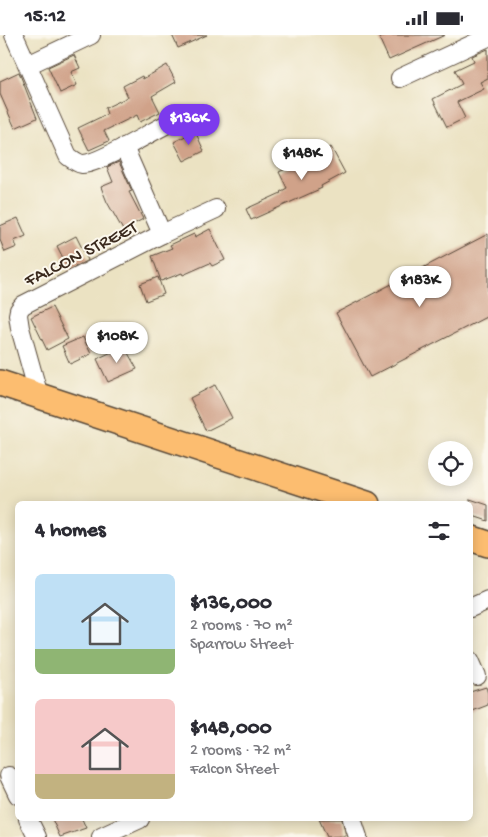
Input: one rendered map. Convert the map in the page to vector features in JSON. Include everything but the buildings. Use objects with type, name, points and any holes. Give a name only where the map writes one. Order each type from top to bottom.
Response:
[{"type":"highway","points":[[0,383],[358,501]]},
{"type":"highway","points":[[473,539],[488,544]]},
{"type":"street","points":[[14,35],[68,155],[82,164],[124,147],[169,123]]},
{"type":"street","points":[[28,65],[91,35]]},
{"type":"street","points":[[400,78],[488,37]]},
{"type":"street","points":[[124,147],[162,234]]},
{"type":"street","name":"FALCON STREET","points":[[39,396],[20,328],[18,315],[23,305],[162,234],[216,209]]},
{"type":"street","points":[[473,606],[488,599]]},
{"type":"street","points":[[9,776],[15,789]]},
{"type":"street","points":[[29,821],[36,837]]},
{"type":"street","points":[[100,837],[134,821]]},
{"type":"street","points":[[353,821],[358,837]]}]
